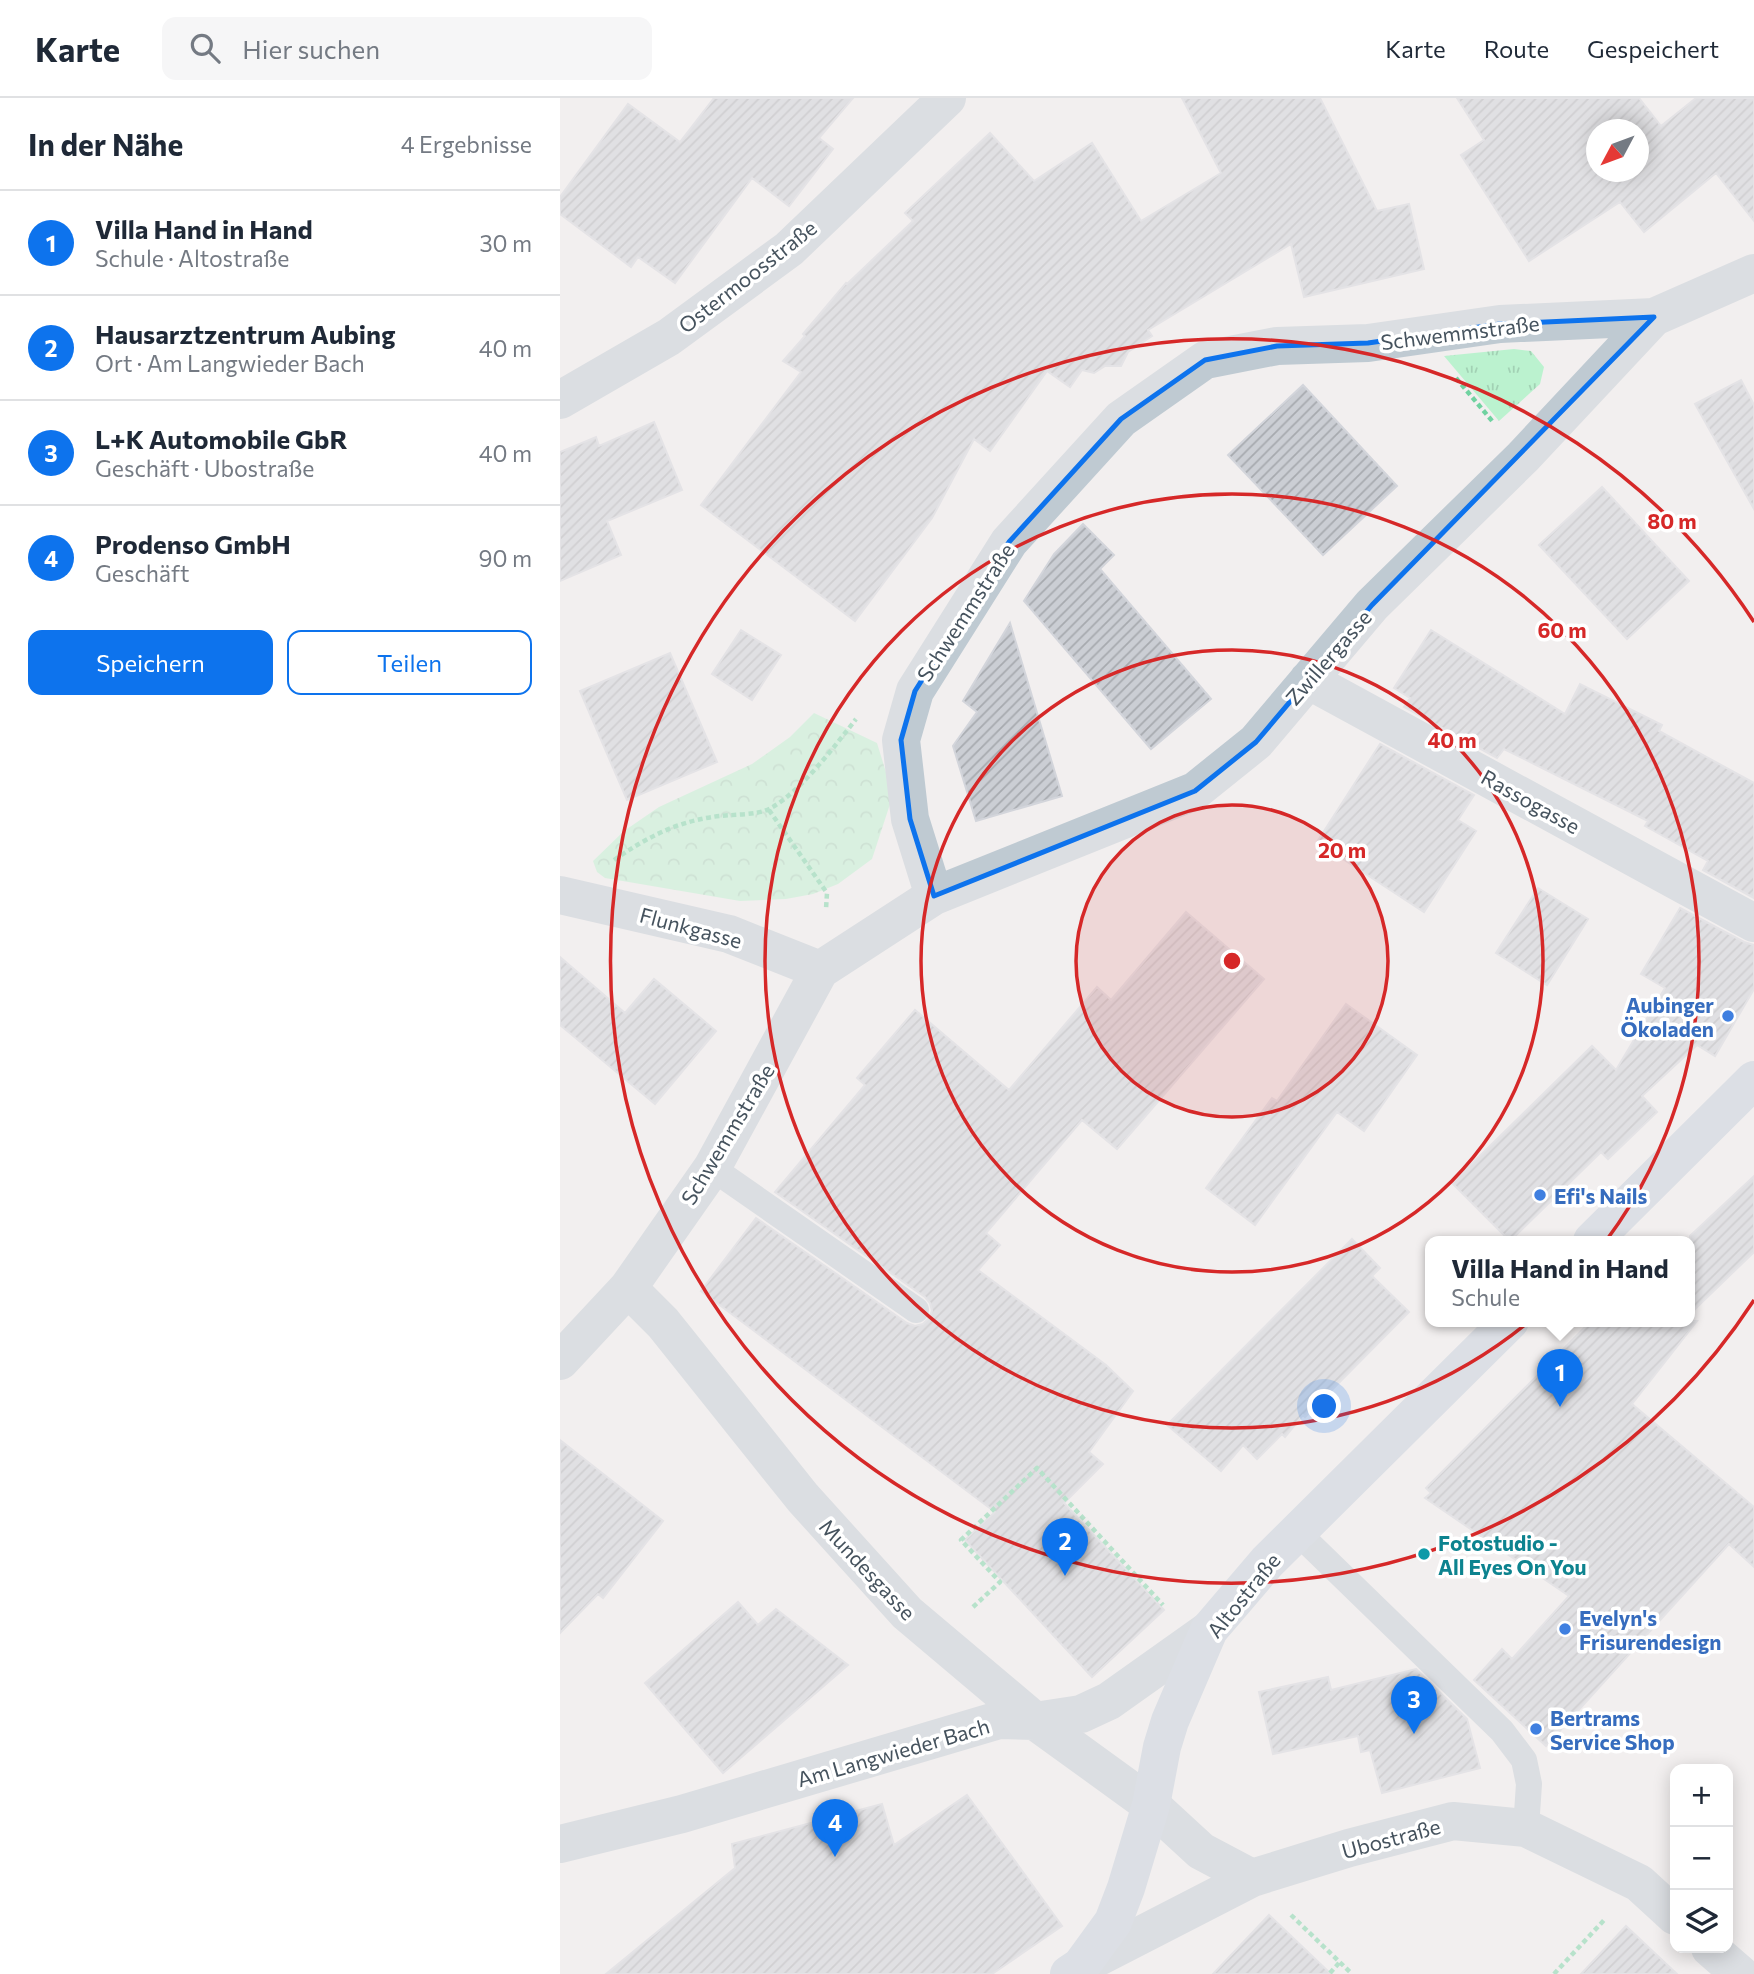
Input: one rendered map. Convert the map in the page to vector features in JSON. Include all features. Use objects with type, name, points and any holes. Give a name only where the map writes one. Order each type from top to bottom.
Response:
[{"type":"main road","points":[[1597,1236],[1754,1080]]},
{"type":"main road","name":"Altostraße","points":[[1075,1970],[1113,1922],[1151,1805],[1170,1721],[1209,1630],[1267,1562],[1504,1327]]},
{"type":"street","name":"Ostermoosstraße","points":[[560,400],[669,337],[789,249],[947,98]]},
{"type":"street","name":"Schwemmstraße","points":[[560,1361],[628,1288],[712,1168],[820,970],[934,896],[910,819],[901,740],[915,691],[1009,542],[1121,419],[1205,360],[1277,346],[1368,343],[1500,324],[1654,317],[1754,273]]},
{"type":"street","name":"Zwillergasse","points":[[934,896],[1195,791],[1256,742],[1372,605],[1523,457],[1654,317]]},
{"type":"street","name":"Rassogasse","points":[[1308,680],[1754,923]]},
{"type":"street","name":"Flunkgasse","points":[[566,896],[729,934],[820,970]]},
{"type":"street","name":"Mundesgasse","points":[[628,1288],[663,1323],[803,1498],[908,1613],[1035,1721],[1151,1805]]},
{"type":"street","name":"Am Langwieder Bach","points":[[560,1844],[682,1814],[999,1720],[1035,1721],[1081,1714],[1109,1701],[1209,1630]]},
{"type":"street","points":[[1151,1805],[1201,1851],[1252,1878]]},
{"type":"street","name":"Ubostraße","points":[[1075,1970],[1252,1878],[1349,1848],[1453,1821],[1525,1828],[1639,1884],[1670,1912]]},
{"type":"street","points":[[1716,1953],[1740,1974]]},
{"type":"lane","points":[[712,1168],[916,1310]]},
{"type":"lane","points":[[1297,1532],[1502,1731],[1524,1760],[1529,1784],[1525,1828]]},
{"type":"path","points":[[1451,372],[1523,457]]},
{"type":"path","points":[[566,896],[597,872],[667,828],[711,817],[769,810],[789,795],[857,718],[915,691]]},
{"type":"path","points":[[769,810],[827,893],[820,970]]},
{"type":"path","points":[[967,1613],[1001,1581],[961,1540],[1037,1468],[1171,1613]]},
{"type":"path","points":[[1287,1911],[1352,1974]]},
{"type":"path","points":[[1554,1974],[1599,1926]]},
{"type":"path","points":[[1330,1973],[1339,1963]]},
{"type":"highlighted area","points":[[1654,317],[1372,605],[1256,742],[1195,791],[934,896],[910,819],[901,740],[915,691],[1009,542],[1121,419],[1205,360],[1277,346],[1368,343],[1500,324]]},
{"type":"green space","points":[[1514,349],[1531,351],[1544,367],[1540,384],[1499,421],[1444,356]]},
{"type":"green space","points":[[814,713],[877,743],[893,795],[872,859],[838,884],[813,894],[786,899],[740,901],[605,878],[597,872],[593,861],[624,831],[659,807],[752,764],[790,737]]},
{"type":"building","points":[[714,98],[853,98],[819,138],[833,149],[789,206],[752,178],[675,283],[638,257],[631,267],[560,214],[560,197],[628,104],[680,142]]},
{"type":"building","points":[[1182,98],[1320,98],[1377,211],[1409,204],[1424,269],[1304,297],[1291,244],[1148,330],[1152,336],[1128,352],[1121,366],[1105,366],[1094,373],[1082,370],[1070,387],[1047,371],[990,451],[974,439],[932,518],[855,621],[701,505],[801,372],[783,361],[805,336],[803,334],[846,283],[913,221],[905,213],[990,133],[1034,181],[1092,143],[1141,221],[1221,173]]},
{"type":"building","points":[[1457,98],[1639,98],[1661,126],[1696,98],[1754,98],[1754,221],[1716,173],[1644,232],[1620,202],[1529,261],[1461,155],[1484,140]]},
{"type":"building","points":[[1741,380],[1754,405],[1754,509],[1695,404]]},
{"type":"building","points":[[1303,385],[1397,486],[1323,555],[1228,455]]},
{"type":"building","points":[[654,422],[682,490],[607,521],[621,555],[560,581],[560,452],[596,437],[599,446]]},
{"type":"building","points":[[1602,487],[1689,581],[1627,639],[1539,545]]},
{"type":"building","points":[[1083,524],[1114,555],[1100,569],[1211,699],[1151,749],[1024,601],[1054,554]]},
{"type":"building","points":[[1010,623],[1062,796],[976,821],[953,746],[977,712],[963,701]]},
{"type":"building","points":[[741,630],[781,655],[752,700],[712,674]]},
{"type":"building","points":[[1431,630],[1565,714],[1580,684],[1662,725],[1659,731],[1754,783],[1754,898],[1703,870],[1708,861],[1645,826],[1648,821],[1504,749],[1497,758],[1404,707],[1410,698],[1394,688]]},
{"type":"building","points":[[670,653],[717,762],[627,800],[580,691]]},
{"type":"building","points":[[1380,744],[1474,795],[1458,820],[1476,831],[1424,912],[1317,842]]},
{"type":"building","points":[[1538,888],[1588,919],[1547,985],[1496,953]]},
{"type":"building","points":[[1680,908],[1754,945],[1754,989],[1715,1056],[1697,1045],[1642,1096],[1657,1112],[1608,1159],[1601,1152],[1515,1236],[1505,1236],[1452,1183],[1592,1046],[1616,1070],[1665,988],[1641,974]]},
{"type":"building","points":[[1186,912],[1264,979],[1117,1149],[1082,1120],[986,1233],[1000,1245],[978,1270],[1106,1365],[1133,1391],[1089,1452],[1103,1464],[1064,1503],[1164,1610],[1092,1677],[965,1540],[995,1512],[701,1291],[756,1218],[907,1323],[915,1326],[923,1324],[932,1311],[925,1297],[775,1192],[865,1085],[857,1078],[915,1010],[1009,1090],[1097,987],[1111,1000]]},
{"type":"building","points":[[560,957],[625,1013],[654,979],[716,1031],[655,1104],[560,1025]]},
{"type":"building","points":[[1346,1004],[1417,1055],[1364,1131],[1337,1112],[1255,1225],[1206,1188],[1272,1098],[1277,1101]]},
{"type":"building","points":[[1754,1176],[1754,1252],[1695,1309],[1695,1236],[1690,1236]]},
{"type":"building","points":[[1352,1239],[1380,1268],[1372,1276],[1409,1312],[1305,1417],[1303,1415],[1285,1437],[1282,1434],[1257,1459],[1243,1445],[1221,1471],[1167,1425]]},
{"type":"building","points":[[1585,1327],[1692,1327],[1632,1404],[1754,1507],[1754,1567],[1729,1544],[1546,1746],[1474,1680],[1502,1649],[1512,1659],[1569,1596],[1425,1498],[1431,1493],[1426,1488]]},
{"type":"building","points":[[560,1440],[663,1521],[603,1598],[598,1594],[560,1633]]},
{"type":"building","points":[[738,1602],[758,1625],[776,1609],[848,1665],[723,1773],[645,1683]]},
{"type":"building","points":[[1416,1669],[1467,1719],[1480,1768],[1382,1793],[1370,1750],[1361,1752],[1358,1736],[1273,1754],[1259,1692],[1328,1677],[1331,1690]]},
{"type":"building","points":[[967,1795],[1062,1926],[992,1974],[606,1974],[735,1868],[732,1844],[882,1804],[894,1845]]},
{"type":"building","points":[[1269,1915],[1331,1974],[1213,1974]]},
{"type":"building","points":[[1626,1926],[1677,1974],[1581,1974]]},
{"type":"place","name":"Aubinger Ökoladen","points":[[1728,1016]]},
{"type":"place","name":"Efi's Nails","points":[[1540,1195]]},
{"type":"place","name":"Villa Hand in Hand","points":[[1560,1407]]},
{"type":"place","name":"Fotostudio - All Eyes On You","points":[[1424,1554]]},
{"type":"place","name":"Hausarztzentrum Aubing","points":[[1065,1576]]},
{"type":"place","name":"Evelyn's Frisurendesign","points":[[1565,1629]]},
{"type":"place","name":"Bertrams Service Shop","points":[[1536,1729]]},
{"type":"place","name":"L+K Automobile GbR","points":[[1414,1734]]},
{"type":"place","name":"Prodenso GmbH","points":[[835,1857]]}]
